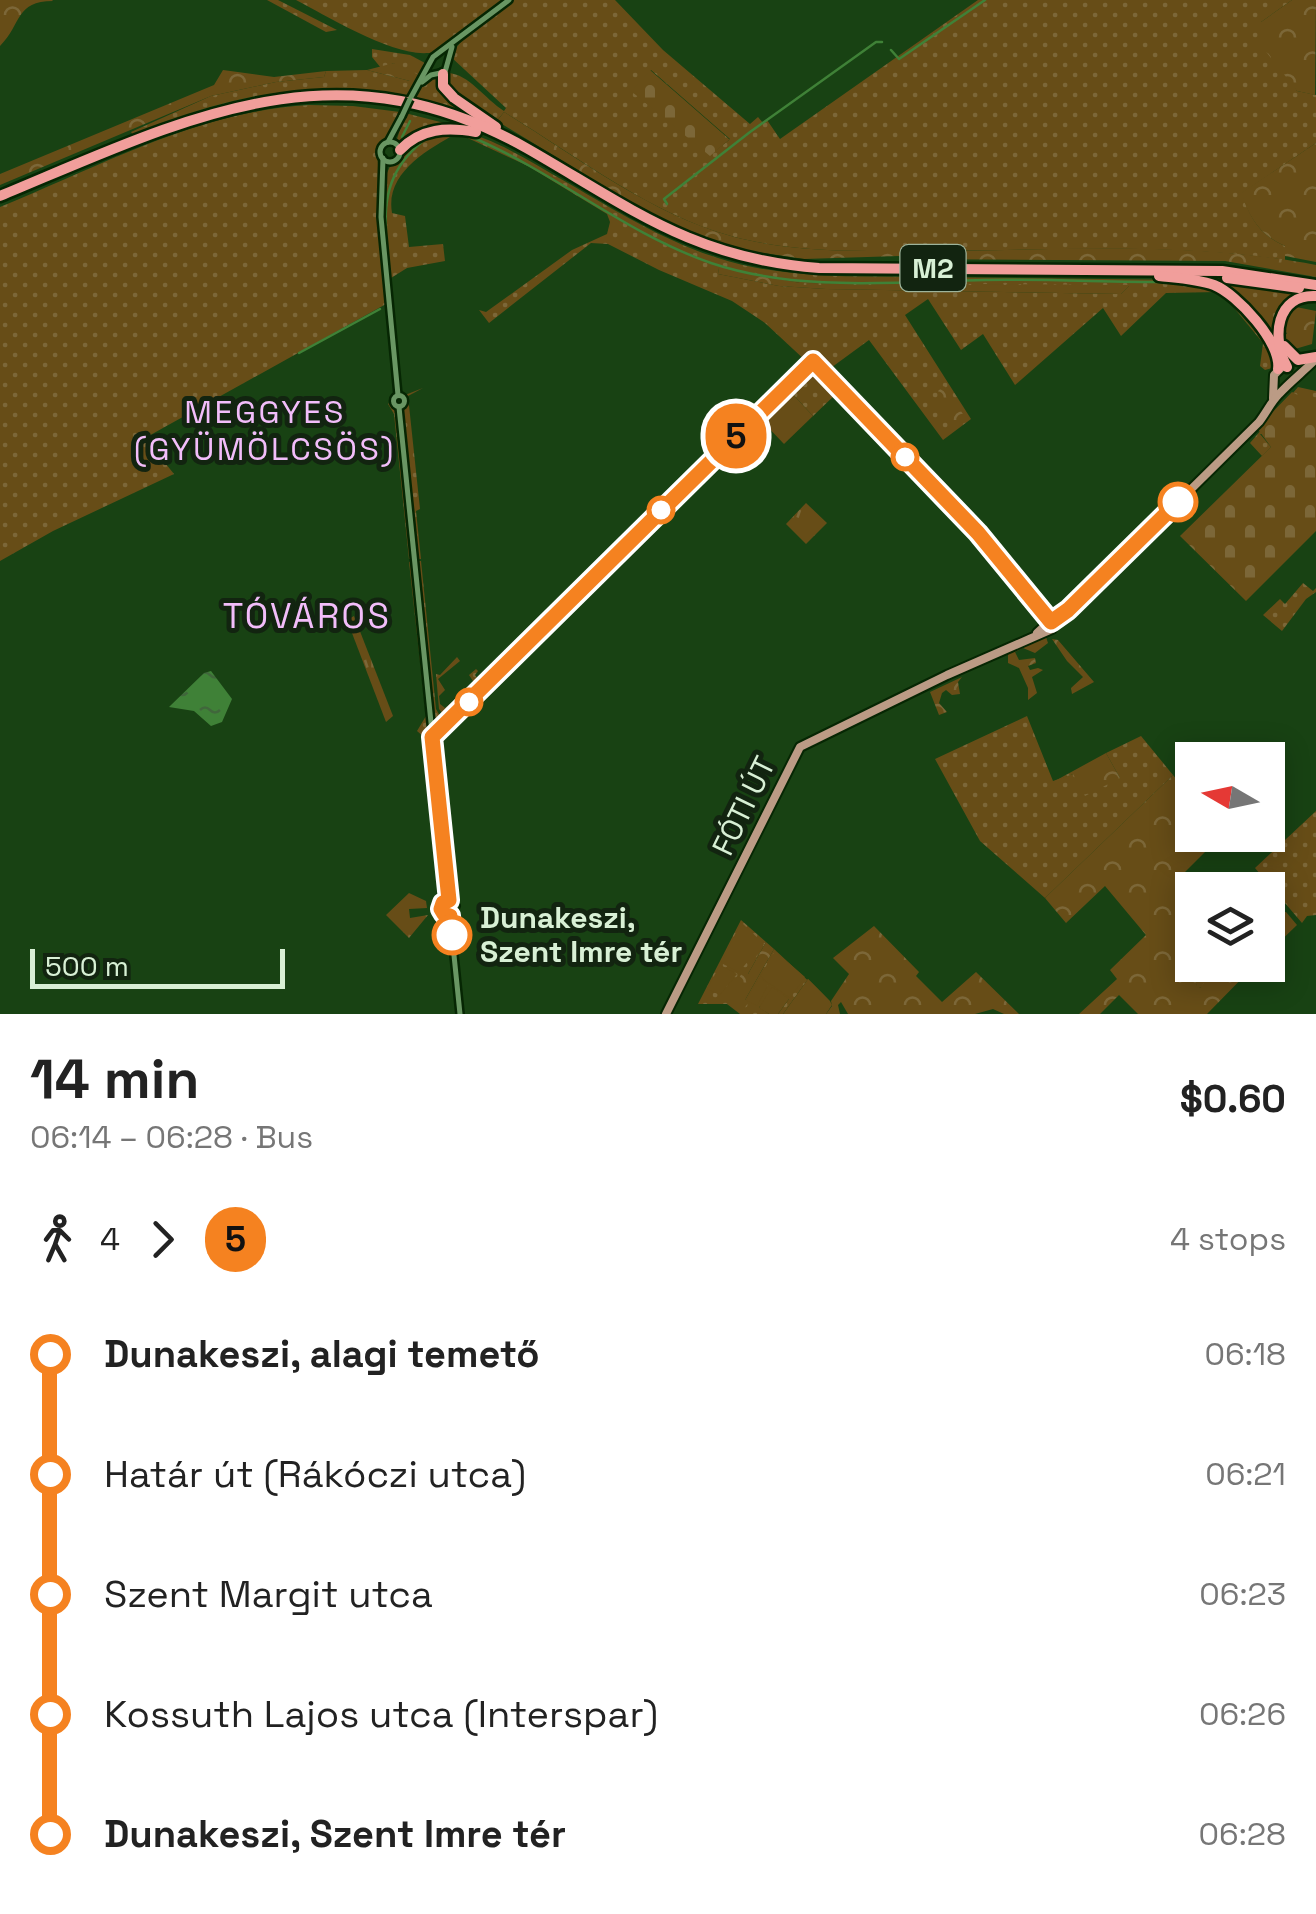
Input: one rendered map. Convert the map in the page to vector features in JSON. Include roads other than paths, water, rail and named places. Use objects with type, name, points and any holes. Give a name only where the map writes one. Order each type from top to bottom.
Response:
[{"type":"highway","points":[[439,74],[454,98],[526,147]]},
{"type":"highway","name":"M2","points":[[0,199],[178,123],[233,106],[282,98],[352,96],[411,105],[469,122],[526,147],[657,225],[693,242],[752,259],[819,268],[1222,270],[1316,291]]},
{"type":"highway","name":"M2","points":[[0,199],[181,129],[234,113],[282,105],[372,105],[427,116],[476,132],[538,162],[655,231],[720,258],[752,266],[819,273],[1243,279],[1316,291]]},
{"type":"highway","points":[[398,147],[435,130],[476,132]]},
{"type":"highway","points":[[1159,276],[1200,281],[1230,294],[1273,345],[1285,368]]},
{"type":"highway","points":[[1285,368],[1279,322],[1286,307],[1316,291]]},
{"type":"highway","points":[[1280,338],[1294,358],[1315,359]]},
{"type":"main road","points":[[1272,402],[1274,375],[1315,359]]},
{"type":"main road","name":"FÓTI ÚT","points":[[666,1014],[800,747],[1050,626],[1259,422],[1272,402],[1315,359]]},
{"type":"main road","points":[[1285,368],[1295,379]]},
{"type":"main road","points":[[1276,383],[1286,388]]},
{"type":"street","points":[[449,900],[400,406],[404,400],[398,395],[382,234],[387,160],[381,149],[430,60],[509,0]]},
{"type":"street","points":[[417,88],[448,66],[447,59],[459,38]]},
{"type":"street","points":[[439,55],[447,59]]},
{"type":"street","points":[[429,67],[439,74]]},
{"type":"street","points":[[387,160],[397,159],[398,124]]},
{"type":"street","points":[[388,142],[398,147]]},
{"type":"street","points":[[449,900],[441,909],[450,916]]},
{"type":"street","points":[[449,900],[456,908],[450,916],[460,1014]]},
{"type":"water","points":[[211,671],[232,699],[222,722],[211,726],[194,711],[169,707],[204,673]]},
{"type":"waterway","points":[[891,50],[899,59],[985,0]]},
{"type":"waterway","points":[[667,204],[664,199],[750,132],[876,42],[882,42]]},
{"type":"waterway","points":[[133,136],[225,104],[320,91]]},
{"type":"waterway","points":[[402,137],[410,121]]},
{"type":"waterway","points":[[469,136],[530,166],[648,235],[711,263],[744,272],[846,283],[1167,282]]},
{"type":"waterway","points":[[386,230],[387,202],[394,177],[428,137]]},
{"type":"waterway","points":[[1233,304],[1261,336]]},
{"type":"waterway","points":[[299,353],[380,309]]},
{"type":"place","name":"Dunakeszi, Szent Imre tér","points":[[452,935]]},
{"type":"district","name":"MEGGYES (GYÜMÖLCSÖS)","points":[[265,430]]},
{"type":"district","name":"TÓVÁROS","points":[[307,616]]}]
